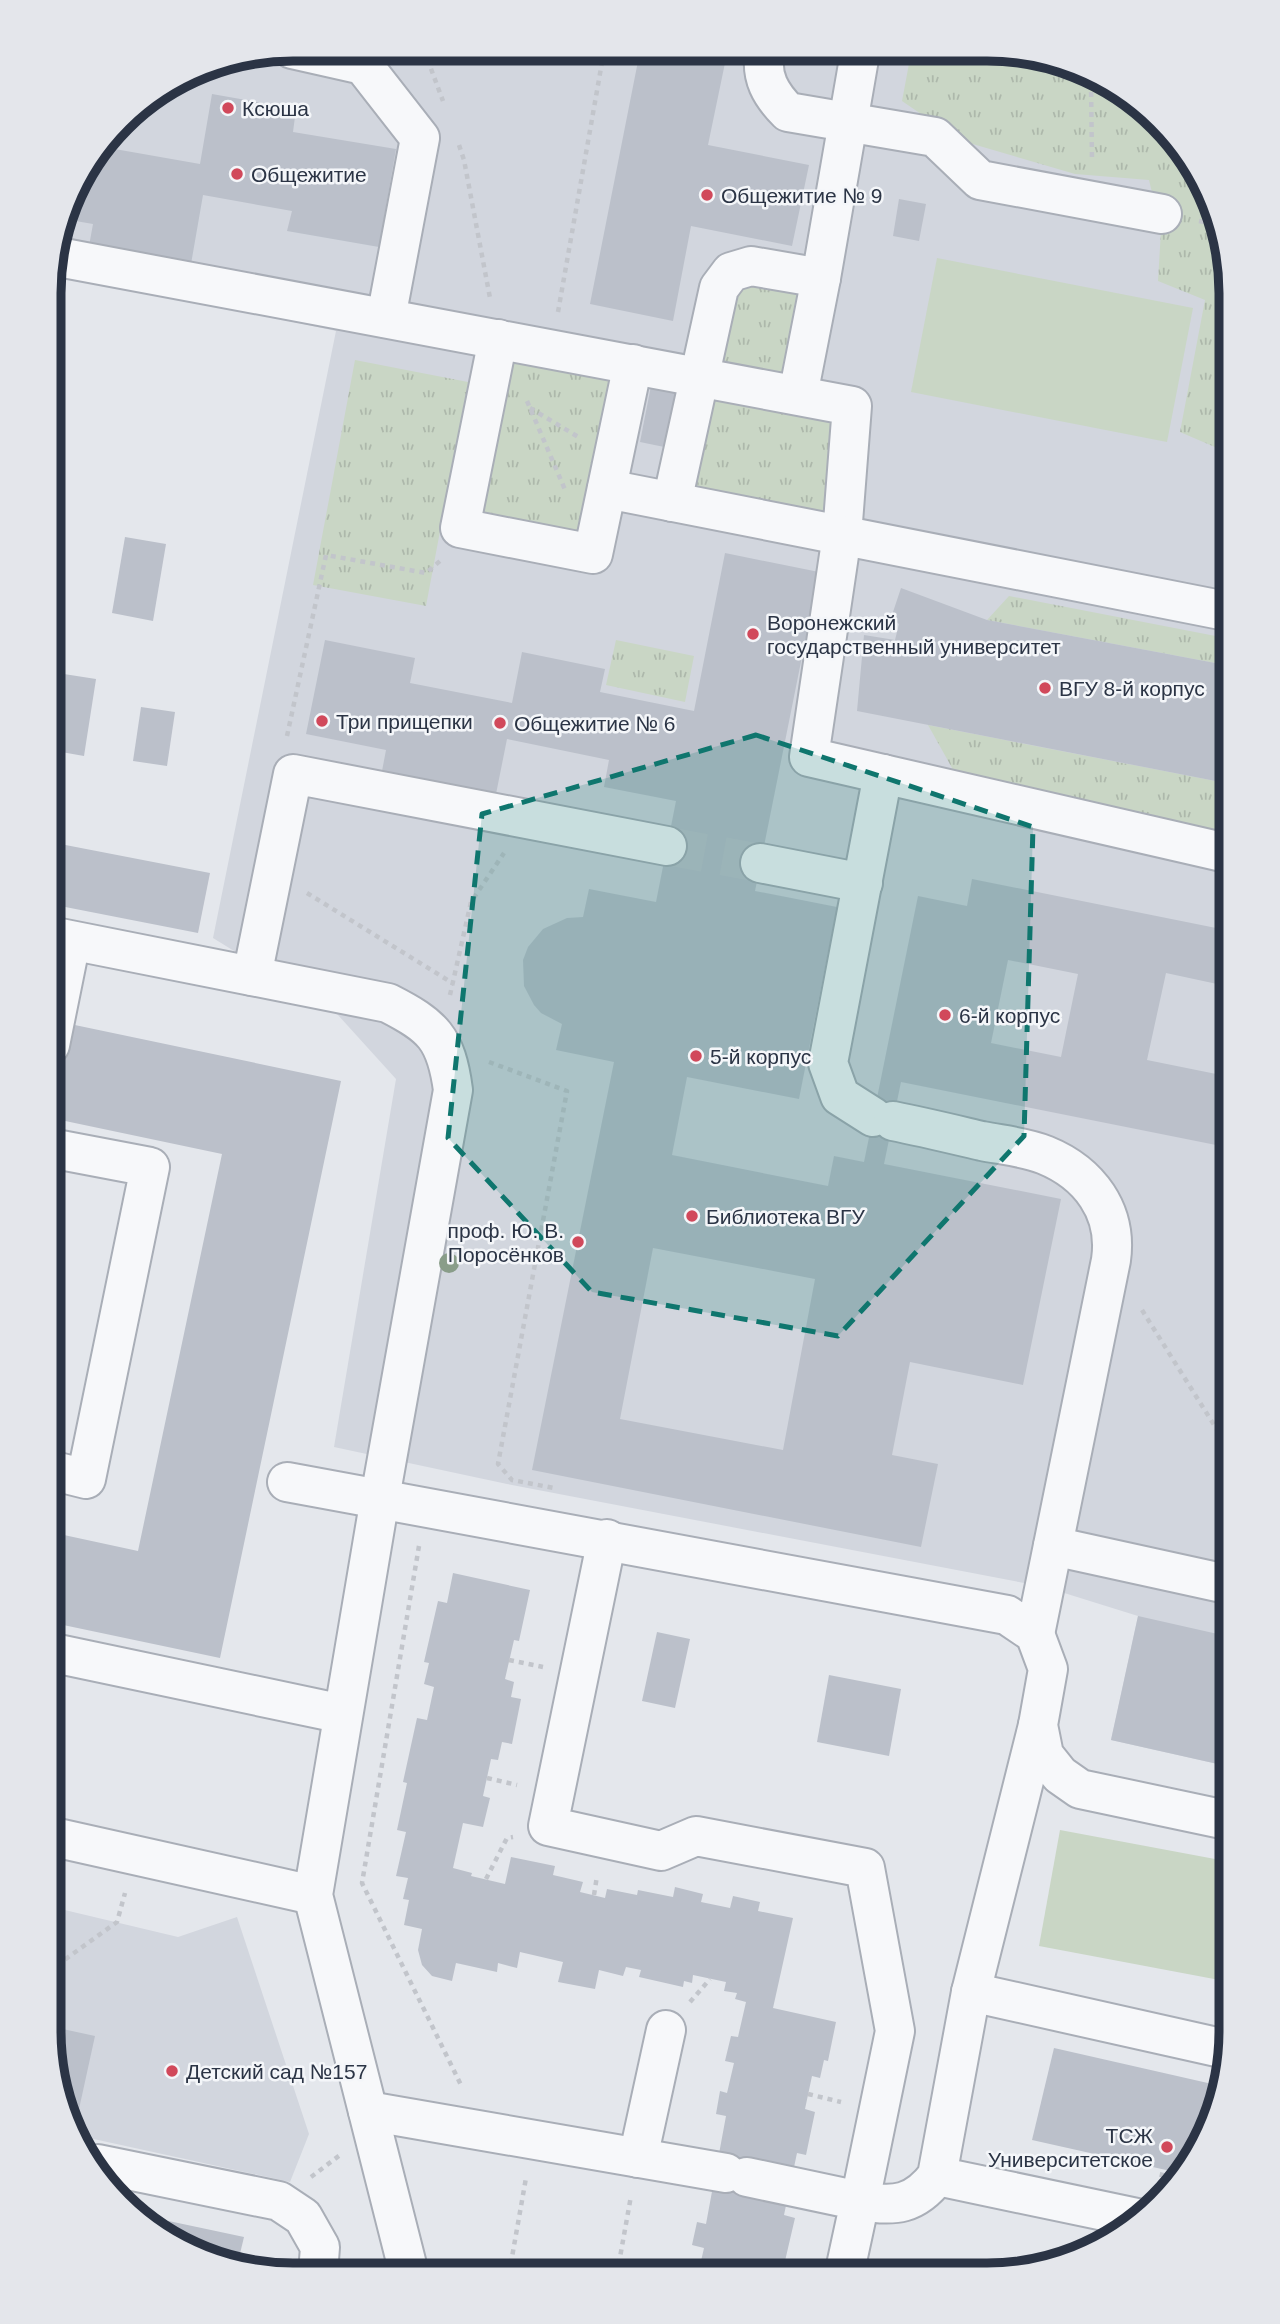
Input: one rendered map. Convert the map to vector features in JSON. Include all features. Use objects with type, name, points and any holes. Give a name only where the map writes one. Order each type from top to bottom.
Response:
[{"type":"street","points":[[345,61],[363,65],[420,138],[386,318]]},
{"type":"street","points":[[763,61],[767,84],[775,99],[788,112],[934,137],[980,180],[1162,214]]},
{"type":"street","points":[[798,395],[858,61]]},
{"type":"street","points":[[64,258],[852,406],[842,535],[809,757],[1219,851]]},
{"type":"street","points":[[672,502],[719,288],[731,271],[751,266],[821,278]]},
{"type":"street","points":[[498,339],[460,528],[593,554],[633,364]]},
{"type":"street","points":[[610,474],[672,502],[1219,610]]},
{"type":"street","points":[[252,976],[293,774],[667,846]]},
{"type":"street","points":[[370,2120],[533,2140],[736,2175],[884,2205],[905,2202],[926,2191],[937,2176],[971,1992],[1038,1725],[1048,1669],[1035,1634],[1112,1249],[1107,1216],[1094,1188],[1072,1168],[1043,1154],[883,1119],[840,1096],[828,1063],[883,774]]},
{"type":"street","points":[[760,863],[863,883]]},
{"type":"street","points":[[61,939],[388,1003],[416,1017],[436,1034],[449,1060],[453,1090],[342,1714],[313,1895],[407,2263]]},
{"type":"street","points":[[61,1150],[150,1167],[86,1479],[61,1473]]},
{"type":"street","points":[[287,1482],[1007,1615],[1035,1634]]},
{"type":"street","points":[[607,1539],[548,1826],[661,1851],[696,1836],[864,1868],[895,2031],[847,2263]]},
{"type":"street","points":[[1053,1546],[1218,1582]]},
{"type":"street","points":[[61,1655],[342,1714]]},
{"type":"street","points":[[1038,1725],[1044,1755],[1060,1775],[1080,1789],[1218,1818]]},
{"type":"street","points":[[61,1839],[313,1895]]},
{"type":"street","points":[[971,1992],[1218,2047]]},
{"type":"street","points":[[638,2158],[666,2030]]},
{"type":"street","points":[[104,2165],[279,2201],[303,2217],[320,2247],[319,2263]]},
{"type":"street","points":[[937,2176],[1128,2215]]},
{"type":"path","points":[[552,349],[602,61]]},
{"type":"path","points":[[1091,86],[1092,166]]},
{"type":"path","points":[[530,408],[610,474]]},
{"type":"path","points":[[293,774],[287,734],[326,555],[426,573],[446,557],[460,528]]},
{"type":"path","points":[[447,1001],[454,984],[471,902],[527,819]]},
{"type":"path","points":[[273,872],[454,984]]},
{"type":"path","points":[[487,1062],[567,1091],[498,1464],[512,1479],[566,1491]]},
{"type":"path","points":[[1111,1260],[1218,1432]]},
{"type":"path","points":[[426,1506],[362,1883],[484,2132]]},
{"type":"path","points":[[61,1962],[117,1922],[134,1855]]},
{"type":"path","points":[[279,2201],[370,2120]]},
{"type":"path","points":[[511,2263],[533,2140]]},
{"type":"path","points":[[619,2263],[638,2158]]},
{"type":"highlighted area","points":[[756,735],[1033,827],[1024,1136],[838,1336],[592,1292],[448,1138],[482,814]]},
{"type":"shaded area","name":"Воронежский государственный университет","points":[[987,61],[1032,66],[1090,85],[1116,100],[1140,119],[1180,164],[1195,190],[1211,233],[1219,293],[1218,1764],[1111,1740],[1138,1616],[1045,1587],[507,1484],[334,1447],[396,1079],[338,1015],[213,938],[336,331],[62,272],[69,233],[79,204],[92,177],[129,129],[177,92],[218,74],[263,63]]},
{"type":"shaded area","name":"Детский сад №157","points":[[61,1909],[178,1937],[237,1917],[309,2134],[290,2182],[87,2138],[74,2106],[63,2061]]},
{"type":"green space","points":[[910,61],[1017,63],[1062,74],[1090,85],[1116,100],[1161,140],[1180,164],[1195,190],[1211,233],[1217,263],[1219,449],[1180,432],[1205,300],[1158,281],[1161,230],[1149,180],[1075,174],[959,140],[902,101]]},
{"type":"green space","points":[[937,258],[1193,308],[1167,442],[911,392]]},
{"type":"green space","points":[[821,278],[798,395],[852,406],[842,535],[672,502],[719,288]]},
{"type":"green space","points":[[498,339],[633,364],[593,554],[460,528]]},
{"type":"green space","points":[[355,360],[468,382],[426,606],[313,585]]},
{"type":"green space","points":[[1009,596],[1219,637],[1219,664],[987,620]]},
{"type":"green space","points":[[616,640],[694,656],[685,702],[606,685]]},
{"type":"green space","points":[[928,725],[1219,782],[1219,833],[956,775]]},
{"type":"green space","points":[[1060,1830],[1218,1860],[1218,1980],[1039,1946]]},
{"type":"building","name":"Общежитие № 9","points":[[638,61],[725,63],[708,145],[809,165],[792,246],[691,226],[673,321],[590,304]]},
{"type":"building","name":"Общежитие","points":[[212,94],[296,109],[293,132],[396,149],[379,247],[287,231],[292,211],[203,195],[191,264],[89,246],[93,224],[73,221],[92,177],[112,149],[200,164]]},
{"type":"building","points":[[899,199],[926,204],[919,241],[893,236]]},
{"type":"building","points":[[651,386],[685,392],[674,449],[640,442]]},
{"type":"building","points":[[125,537],[166,544],[153,621],[112,613]]},
{"type":"building","name":"5-й корпус","points":[[725,553],[819,572],[755,891],[837,907],[799,1099],[687,1077],[672,1155],[828,1186],[834,1156],[864,1162],[918,896],[967,906],[972,879],[1219,929],[1219,984],[1166,973],[1147,1060],[1219,1074],[1219,1146],[901,1082],[884,1164],[1061,1199],[1023,1385],[910,1362],[892,1455],[938,1464],[921,1547],[532,1470],[614,1062],[556,1050],[562,1024],[541,1013],[534,1005],[524,986],[523,960],[528,947],[543,929],[567,918],[583,917],[589,889],[656,902],[676,801],[604,787],[609,760],[507,739],[496,794],[382,771],[386,750],[306,734],[325,640],[415,658],[410,683],[512,703],[522,652],[605,669],[600,692],[694,711]],"holes":[[[1008,960],[1078,974],[1061,1057],[991,1043]],[[653,1248],[815,1279],[783,1450],[620,1419]]]},
{"type":"building","name":"ВГУ 8-й корпус","points":[[901,588],[987,620],[1219,664],[1219,782],[857,711],[864,635],[895,640],[899,624],[891,618]]},
{"type":"building","points":[[61,674],[96,679],[84,756],[61,752]]},
{"type":"building","points":[[141,707],[175,712],[167,766],[133,761]]},
{"type":"building","points":[[61,844],[210,873],[198,933],[61,906]]},
{"type":"building","points":[[70,1024],[341,1081],[220,1658],[61,1625],[61,1534],[138,1551],[222,1154],[61,1120],[61,1069]]},
{"type":"building","points":[[453,1573],[530,1590],[519,1641],[514,1640],[505,1679],[514,1682],[511,1697],[521,1699],[512,1744],[502,1742],[498,1760],[491,1759],[483,1796],[490,1798],[483,1827],[463,1823],[453,1868],[472,1873],[471,1876],[505,1884],[511,1857],[555,1866],[553,1875],[583,1882],[580,1892],[605,1898],[607,1889],[637,1895],[638,1890],[673,1897],[675,1887],[703,1894],[701,1902],[730,1908],[733,1896],[760,1902],[758,1911],[793,1918],[773,2008],[836,2022],[828,2061],[824,2060],[820,2078],[812,2076],[805,2109],[815,2112],[806,2155],[797,2153],[784,2215],[795,2218],[785,2261],[776,2259],[775,2263],[701,2263],[704,2248],[692,2245],[697,2222],[706,2224],[726,2116],[716,2114],[720,2091],[727,2093],[734,2063],[725,2061],[731,2036],[738,2037],[746,2002],[735,1999],[737,1993],[724,1991],[726,1982],[693,1975],[692,1983],[684,1981],[683,1987],[639,1977],[641,1970],[626,1967],[623,1976],[599,1970],[595,1989],[558,1982],[563,1962],[520,1952],[517,1968],[498,1963],[497,1972],[456,1963],[452,1981],[432,1976],[422,1965],[418,1950],[422,1929],[404,1925],[409,1900],[403,1899],[408,1878],[396,1876],[406,1832],[397,1830],[407,1783],[403,1782],[417,1718],[427,1720],[434,1687],[424,1684],[429,1663],[424,1662],[438,1601],[447,1603]]},
{"type":"building","points":[[1138,1616],[1218,1634],[1218,1764],[1111,1740]]},
{"type":"building","points":[[657,1632],[690,1639],[675,1708],[642,1701]]},
{"type":"building","points":[[829,1675],[901,1689],[889,1756],[817,1742]]},
{"type":"building","points":[[61,2029],[95,2036],[79,2109],[75,2108],[66,2076]]},
{"type":"building","points":[[1054,2048],[1212,2084],[1201,2120],[1188,2147],[1172,2171],[1032,2140]]},
{"type":"building","points":[[157,2219],[244,2237],[239,2256],[233,2255],[190,2239]]},
{"type":"tunnel","points":[[667,846],[760,863]]},
{"type":"place","name":"Ксюша","points":[[228,108]]},
{"type":"place","name":"Общежитие","points":[[237,174]]},
{"type":"place","name":"Общежитие № 9","points":[[707,195]]},
{"type":"place","name":"Воронежский государственный университет","points":[[753,634]]},
{"type":"place","name":"ВГУ 8-й корпус","points":[[1045,688]]},
{"type":"place","name":"Три прищепки","points":[[322,721]]},
{"type":"place","name":"Общежитие № 6","points":[[500,723]]},
{"type":"place","name":"6-й корпус","points":[[945,1015]]},
{"type":"place","name":"5-й корпус","points":[[696,1056]]},
{"type":"place","name":"Библиотека ВГУ","points":[[692,1216]]},
{"type":"place","name":"проф. Ю. В. Поросёнков","points":[[578,1242]]},
{"type":"place","name":"Детский сад №157","points":[[172,2071]]},
{"type":"place","name":"ТСЖ Университетское","points":[[1167,2147]]}]
